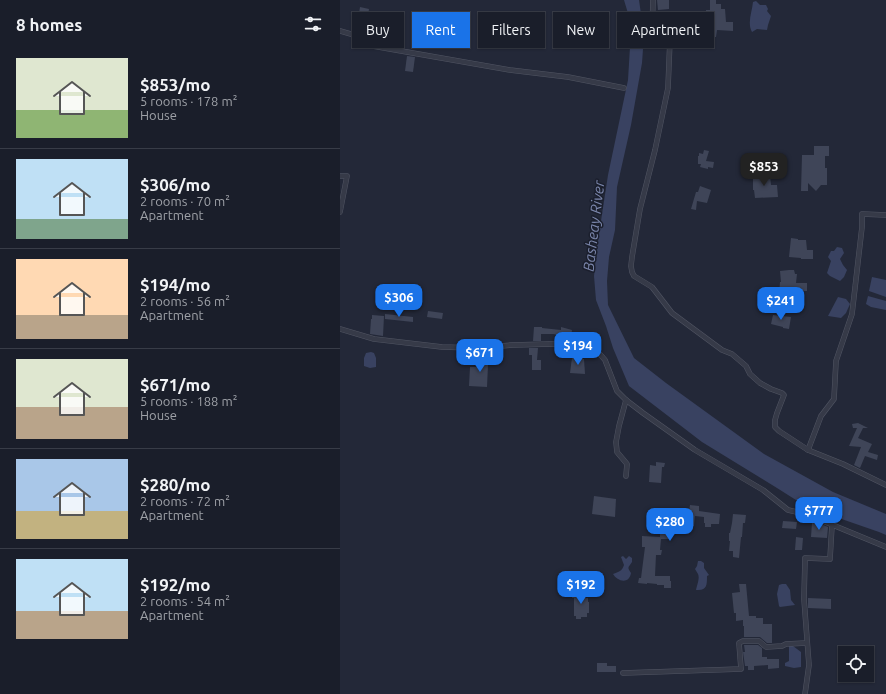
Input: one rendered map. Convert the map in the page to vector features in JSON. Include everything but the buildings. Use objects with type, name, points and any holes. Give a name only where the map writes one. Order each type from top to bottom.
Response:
[{"type":"street","points":[[653,0],[652,32],[666,34],[670,39],[668,88],[655,150],[640,209],[632,258],[632,272],[634,276],[652,287],[672,313],[722,350],[732,354],[746,366],[750,374],[760,382],[771,389],[782,392],[784,395],[775,420],[775,427],[808,450],[843,464],[886,485]]},
{"type":"street","points":[[340,31],[368,39],[367,45],[510,70],[568,77],[624,88]]},
{"type":"street","points":[[340,176],[347,176],[340,212]]},
{"type":"street","points":[[808,450],[821,416],[834,399],[836,361],[852,314],[862,227],[862,214],[886,215]]},
{"type":"street","points":[[340,328],[374,339],[442,347],[476,348],[552,344],[565,345],[598,352],[605,360],[617,391],[626,400],[695,450],[763,490],[788,510],[806,514],[886,547]]},
{"type":"street","points":[[626,400],[616,442],[617,452],[626,464],[626,476]]},
{"type":"street","points":[[805,694],[808,665],[804,599],[805,558],[830,559],[832,525]]},
{"type":"street","points":[[623,674],[741,669],[739,643],[743,641],[759,641],[766,647],[807,643]]},
{"type":"water","points":[[624,0],[639,0],[641,12],[628,12]]},
{"type":"water","points":[[756,1],[760,5],[766,5],[768,9],[767,11],[771,16],[767,30],[757,29],[752,32],[750,17],[753,2]]},
{"type":"water","points":[[630,48],[643,48],[642,63],[631,125],[617,187],[615,230],[609,257],[607,281],[608,305],[634,358],[764,454],[833,492],[886,514],[886,535],[807,507],[702,442],[629,386],[613,348],[596,300],[594,276],[608,175],[628,80]]},
{"type":"water","points":[[837,247],[842,248],[844,253],[840,259],[847,270],[844,277],[840,281],[827,273],[831,261],[828,257],[831,251],[834,251]]},
{"type":"water","points":[[872,277],[886,280],[886,297],[869,291]]},
{"type":"water","points":[[868,296],[886,301],[886,310],[871,307],[866,304]]},
{"type":"water","points":[[838,297],[846,299],[850,304],[846,313],[841,318],[828,316]]},
{"type":"water","points":[[366,353],[374,353],[376,358],[376,367],[370,368],[364,366],[364,358]]},
{"type":"water","points":[[623,556],[626,559],[629,556],[632,558],[632,562],[628,568],[631,573],[630,577],[623,581],[613,574],[622,569],[624,565],[621,557]]},
{"type":"water","points":[[698,561],[704,563],[704,568],[709,575],[707,576],[706,587],[702,590],[696,590],[699,577],[695,569]]},
{"type":"water","points":[[786,584],[790,590],[791,600],[795,605],[779,606],[777,594],[779,585]]},
{"type":"water","points":[[789,645],[801,652],[801,667],[794,668],[785,666],[785,663],[789,661]]},
{"type":"water label","name":"Basheay River","points":[[594,226]]}]
